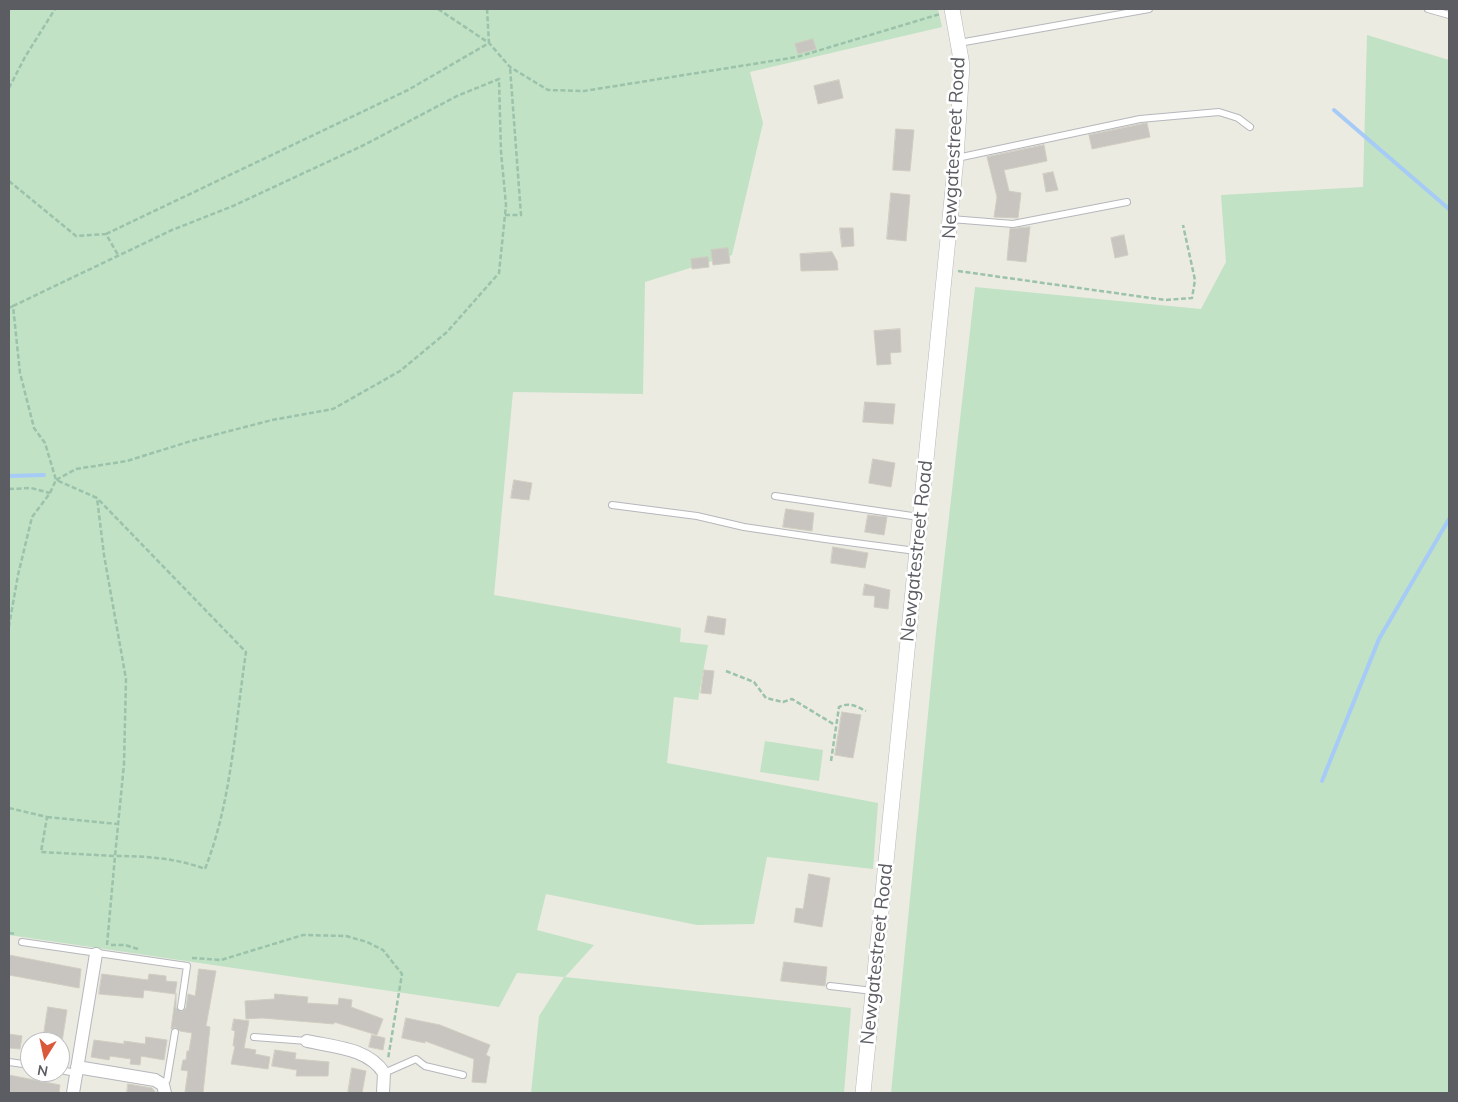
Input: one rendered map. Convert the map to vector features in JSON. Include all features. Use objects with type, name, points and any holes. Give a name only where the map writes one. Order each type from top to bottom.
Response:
[{"type":"street","name":"Newgatestreet Road","points":[[863,1093],[956,158],[962,65],[952,9]]},
{"type":"street","points":[[73,1093],[96,954]]},
{"type":"street","points":[[307,1041],[360,1053],[375,1062],[384,1073],[383,1093]]},
{"type":"street","points":[[77,1070],[155,1080],[164,1089]]},
{"type":"lane","points":[[959,43],[1149,9]]},
{"type":"lane","points":[[1428,9],[1449,16]]},
{"type":"lane","points":[[956,158],[1140,119],[1218,112],[1238,118],[1250,127]]},
{"type":"lane","points":[[950,219],[1013,224],[1127,202]]},
{"type":"lane","points":[[775,496],[920,517]]},
{"type":"lane","points":[[612,505],[696,516],[744,527],[825,539],[916,550]]},
{"type":"lane","points":[[22,942],[186,966],[181,1007]]},
{"type":"lane","points":[[830,986],[873,991]]},
{"type":"lane","points":[[164,1089],[175,1032]]},
{"type":"lane","points":[[254,1037],[282,1037],[307,1041]]},
{"type":"lane","points":[[384,1073],[416,1060],[425,1066],[463,1075]]},
{"type":"lane","points":[[70,1070],[77,1070]]},
{"type":"path","points":[[9,88],[24,57],[55,9]]},
{"type":"path","points":[[438,9],[489,43],[510,67],[548,90],[584,90],[797,57],[952,9]]},
{"type":"path","points":[[487,9],[489,43]]},
{"type":"path","points":[[9,181],[76,236],[106,234],[408,90],[489,43]]},
{"type":"path","points":[[505,215],[521,215],[510,67]]},
{"type":"path","points":[[9,308],[118,255],[233,206],[364,145],[457,96],[499,79],[505,215],[499,274],[447,332],[400,371],[333,409],[263,422],[191,441],[127,461],[76,469],[56,480],[50,493],[32,517],[18,575],[9,626]]},
{"type":"path","points":[[946,270],[1165,300],[1192,298],[1195,280],[1183,225]]},
{"type":"path","points":[[106,234],[118,255]]},
{"type":"path","points":[[13,306],[20,373],[34,428],[45,443],[56,480],[97,498],[246,652],[226,796],[218,836],[205,869],[186,862],[147,856],[41,852],[47,817]]},
{"type":"path","points":[[9,489],[31,488],[50,493]]},
{"type":"path","points":[[97,498],[104,555],[126,679],[124,764],[107,945]]},
{"type":"path","points":[[726,671],[746,677],[754,682],[766,698],[784,702],[792,699],[835,725]]},
{"type":"path","points":[[831,761],[839,707],[846,704],[866,711]]},
{"type":"path","points":[[9,808],[47,817],[118,824]]},
{"type":"path","points":[[189,959],[221,960],[303,935],[346,936],[367,942],[383,950],[402,974],[399,1002],[384,1073]]},
{"type":"path","points":[[96,954],[99,948],[107,945],[126,945],[146,952]]},
{"type":"green space","points":[[9,9],[938,9],[942,27],[750,72],[763,123],[732,255],[645,282],[643,394],[513,392],[494,595],[681,628],[680,642],[708,645],[698,700],[674,697],[667,763],[878,803],[873,869],[767,857],[754,924],[697,925],[546,894],[537,930],[594,945],[565,977],[851,1008],[844,1093],[531,1093],[539,1016],[564,977],[517,973],[499,1007],[9,935]]},
{"type":"green space","points":[[1367,35],[1449,60],[1449,1093],[891,1093],[936,632],[975,287],[1201,309],[1226,262],[1221,195],[1363,187]]},
{"type":"green space","points":[[765,741],[823,750],[819,781],[760,772]]},
{"type":"building","points":[[813,39],[816,49],[798,54],[795,44]]},
{"type":"building","points":[[839,80],[843,98],[818,104],[814,86]]},
{"type":"building","points":[[1147,123],[1150,137],[1092,149],[1089,135]]},
{"type":"building","points":[[896,129],[914,130],[910,171],[893,170]]},
{"type":"building","points":[[1044,145],[1047,161],[1004,170],[1009,191],[1021,193],[1018,218],[994,217],[997,197],[987,157]]},
{"type":"building","points":[[1053,172],[1058,190],[1046,192],[1043,174]]},
{"type":"building","points":[[891,193],[910,195],[906,241],[887,239]]},
{"type":"building","points":[[1030,227],[1026,262],[1007,260],[1010,229]]},
{"type":"building","points":[[840,228],[853,228],[854,246],[842,247]]},
{"type":"building","points":[[1124,235],[1128,255],[1115,258],[1111,238]]},
{"type":"building","points":[[728,248],[730,263],[713,265],[711,250]]},
{"type":"building","points":[[832,252],[837,261],[838,270],[801,271],[800,254]]},
{"type":"building","points":[[708,257],[709,267],[692,269],[691,259]]},
{"type":"building","points":[[900,329],[901,352],[890,353],[891,364],[877,365],[874,331]]},
{"type":"building","points":[[865,402],[895,404],[893,424],[863,422]]},
{"type":"building","points":[[873,459],[895,463],[891,487],[869,483]]},
{"type":"building","points":[[514,480],[532,483],[529,500],[511,498]]},
{"type":"building","points":[[786,509],[814,513],[812,531],[783,527]]},
{"type":"building","points":[[868,515],[887,517],[884,535],[865,532]]},
{"type":"building","points":[[833,547],[868,553],[865,568],[831,563]]},
{"type":"building","points":[[865,584],[890,590],[888,609],[874,607],[875,596],[863,595]]},
{"type":"building","points":[[708,616],[726,619],[724,635],[705,632]]},
{"type":"building","points":[[704,670],[714,671],[711,694],[701,693]]},
{"type":"building","points":[[842,712],[861,715],[853,758],[835,755]]},
{"type":"building","points":[[809,874],[830,878],[822,927],[794,922],[796,908],[803,909]]},
{"type":"building","points":[[9,955],[81,969],[79,988],[9,975]]},
{"type":"building","points":[[784,962],[827,967],[825,986],[781,981]]},
{"type":"building","points":[[199,969],[216,971],[206,1026],[210,1027],[203,1093],[192,1093],[185,1092],[188,1071],[181,1070],[183,1060],[186,1060],[187,1051],[189,1051],[192,1033],[180,1031],[175,1027],[171,1029],[176,993],[176,1008],[182,1012],[186,1008],[188,994],[195,996]]},
{"type":"building","points":[[102,974],[148,980],[149,974],[166,976],[166,981],[177,982],[175,994],[144,990],[143,998],[99,994]]},
{"type":"building","points":[[275,994],[308,997],[307,1003],[338,1005],[339,998],[352,1000],[351,1007],[383,1019],[377,1035],[334,1022],[334,1024],[262,1018],[246,1019],[245,1001],[274,999]]},
{"type":"building","points":[[48,1007],[67,1010],[64,1032],[44,1032]]},
{"type":"building","points":[[406,1018],[440,1025],[490,1045],[486,1055],[490,1057],[486,1083],[472,1082],[474,1059],[425,1041],[425,1043],[402,1038]]},
{"type":"building","points":[[234,1019],[249,1021],[244,1048],[256,1050],[255,1054],[270,1057],[268,1069],[231,1064],[235,1046],[233,1046],[235,1031],[232,1030]]},
{"type":"building","points":[[9,1034],[20,1036],[20,1049],[9,1048]]},
{"type":"building","points":[[372,1035],[385,1038],[383,1050],[369,1047]]},
{"type":"building","points":[[146,1037],[167,1040],[164,1060],[141,1056],[140,1065],[130,1064],[131,1059],[110,1056],[109,1060],[91,1057],[94,1040],[124,1044],[124,1041],[145,1044]]},
{"type":"building","points":[[275,1050],[296,1053],[295,1059],[329,1062],[328,1076],[296,1076],[297,1070],[272,1066]]},
{"type":"building","points":[[352,1068],[366,1071],[362,1093],[348,1093]]},
{"type":"building","points":[[9,1075],[20,1077],[20,1082],[45,1082],[60,1085],[59,1093],[12,1093],[9,1091]]},
{"type":"building","points":[[128,1084],[152,1088],[156,1093],[127,1093]]},
{"type":"waterway","points":[[1334,110],[1449,209]]},
{"type":"waterway","points":[[9,476],[44,475]]},
{"type":"waterway","points":[[1322,781],[1379,639],[1449,519]]}]
